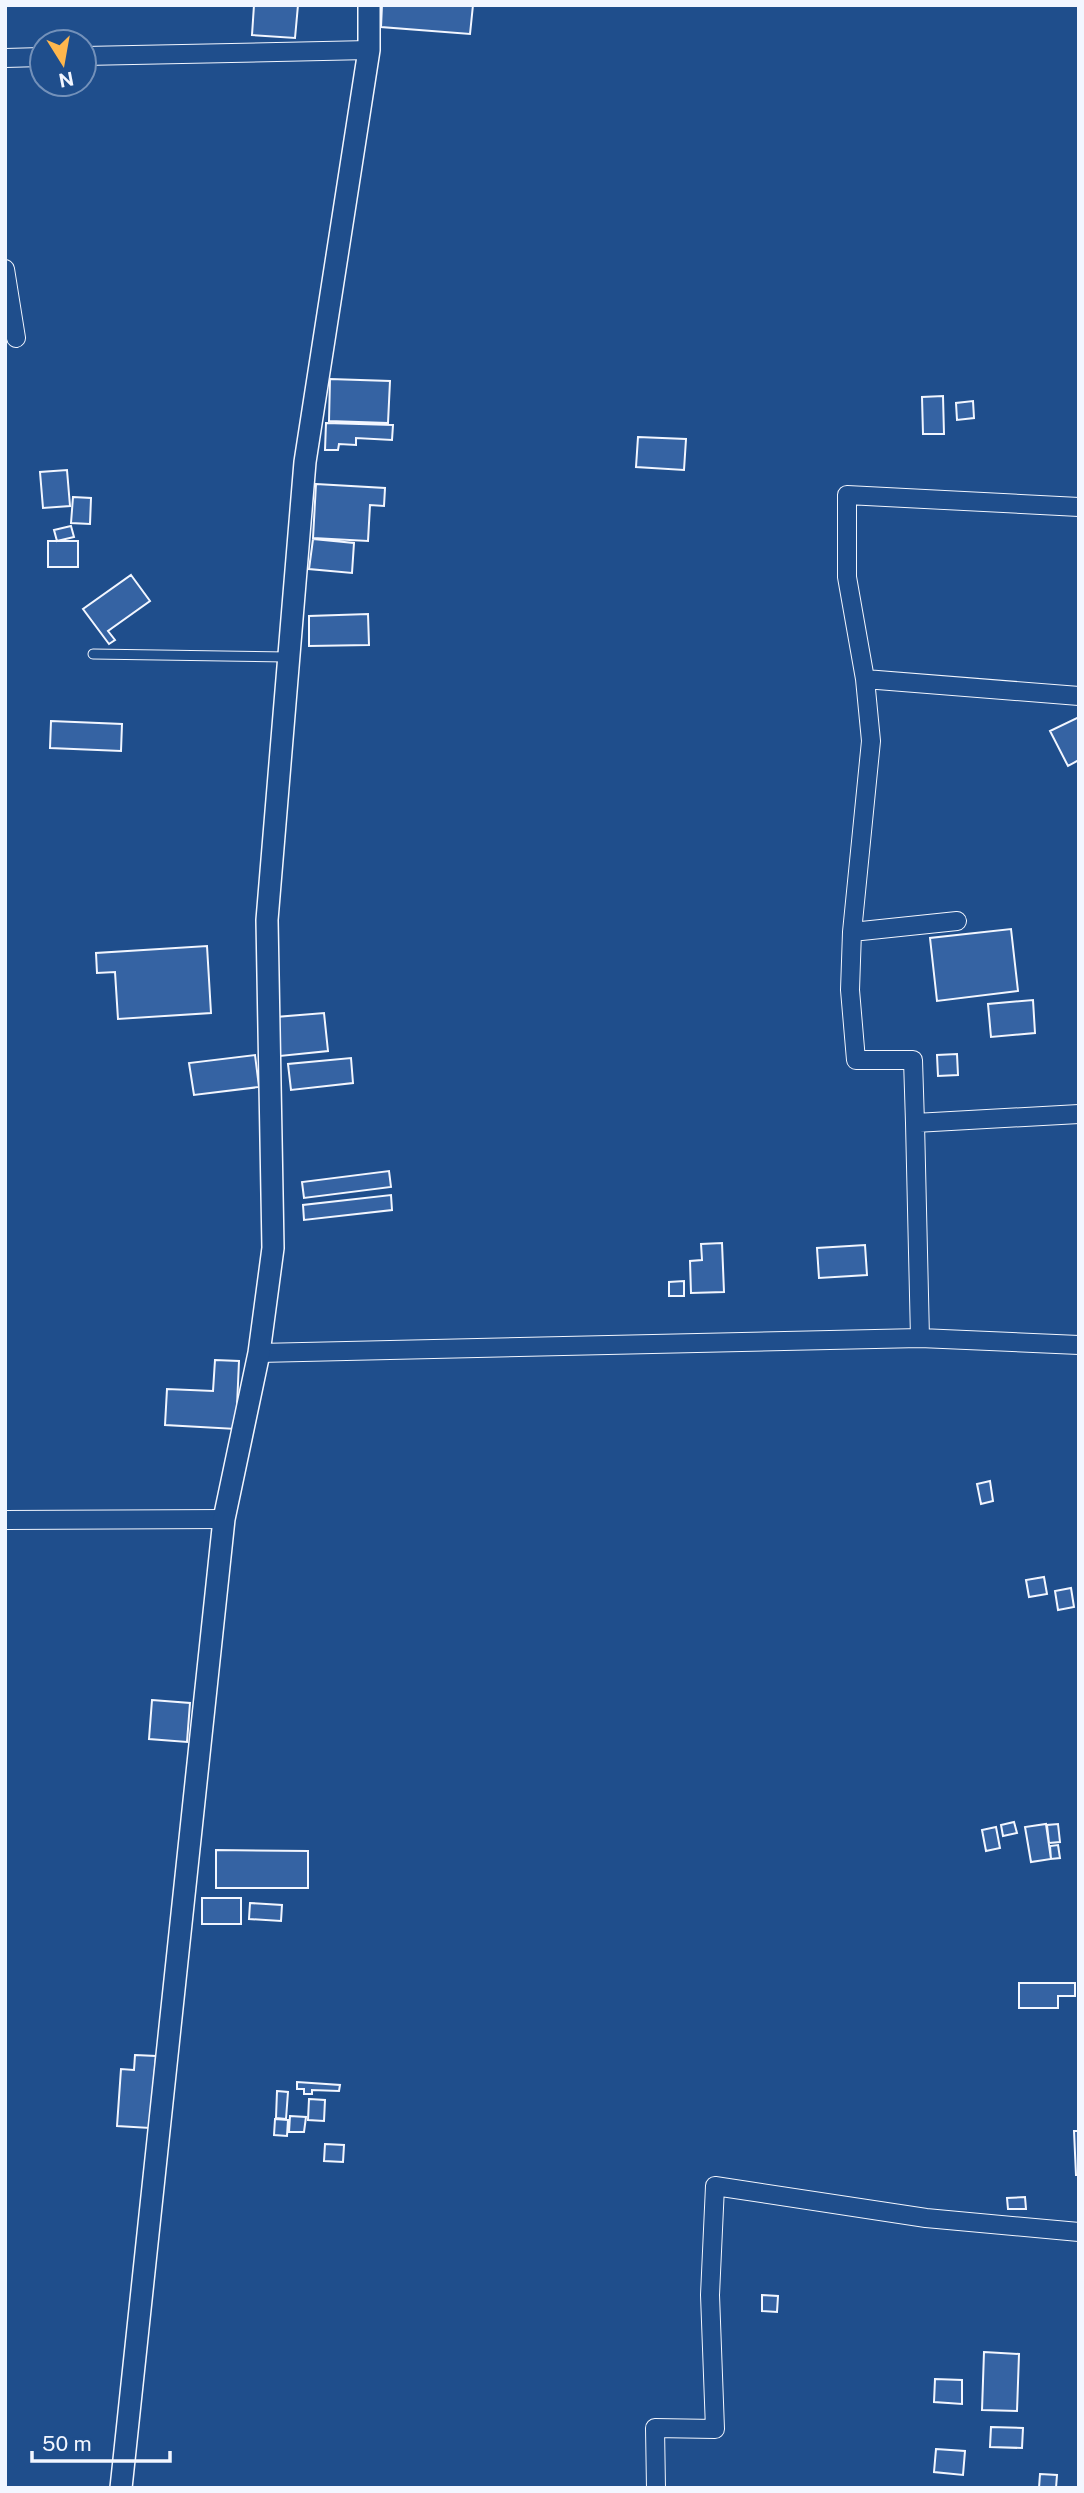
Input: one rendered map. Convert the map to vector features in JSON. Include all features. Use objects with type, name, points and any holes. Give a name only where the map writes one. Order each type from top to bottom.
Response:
[{"type":"street","points":[[121,2488],[224,1519],[259,1353],[273,1248],[267,920],[305,462],[369,50],[369,5]]},
{"type":"street","points":[[98,56],[369,50]]},
{"type":"street","points":[[5,58],[28,57]]},
{"type":"street","points":[[5,270],[16,338]]},
{"type":"street","points":[[920,1338],[913,1060],[856,1060],[850,990],[852,932],[871,741],[865,679],[847,577],[847,495],[1079,507]]},
{"type":"street","points":[[865,679],[1079,696]]},
{"type":"street","points":[[852,932],[957,921]]},
{"type":"street","points":[[915,1123],[1079,1114]]},
{"type":"street","points":[[259,1353],[920,1338],[1079,1345]]},
{"type":"street","points":[[5,1520],[224,1519]]},
{"type":"street","points":[[656,2488],[655,2428],[715,2429],[710,2295],[715,2186],[926,2218],[1079,2232]]},
{"type":"lane","points":[[93,654],[289,657]]},
{"type":"building","points":[[254,5],[298,5],[295,38],[252,35]]},
{"type":"building","points":[[382,5],[473,5],[470,34],[381,27]]},
{"type":"building","points":[[330,379],[390,381],[388,423],[329,421]]},
{"type":"building","points":[[943,396],[944,434],[923,434],[922,397]]},
{"type":"building","points":[[973,401],[974,418],[957,420],[956,403]]},
{"type":"building","points":[[326,423],[393,425],[392,440],[356,438],[356,445],[339,444],[338,450],[325,450]]},
{"type":"building","points":[[638,437],[686,439],[684,470],[636,467]]},
{"type":"building","points":[[67,470],[70,506],[43,508],[40,472]]},
{"type":"building","points":[[316,484],[385,488],[384,506],[370,505],[368,541],[313,538]]},
{"type":"building","points":[[73,497],[91,498],[90,524],[71,523]]},
{"type":"building","points":[[71,526],[74,537],[57,541],[54,530]]},
{"type":"building","points":[[313,539],[354,543],[352,573],[309,569]]},
{"type":"building","points":[[48,541],[78,541],[78,567],[48,567]]},
{"type":"building","points":[[131,575],[150,601],[108,631],[115,640],[109,644],[83,609]]},
{"type":"building","points":[[368,614],[369,645],[309,646],[309,616]]},
{"type":"building","points":[[1079,717],[1079,760],[1068,766],[1050,731]]},
{"type":"building","points":[[51,721],[122,724],[121,751],[50,748]]},
{"type":"building","points":[[1011,929],[1018,991],[937,1001],[930,938]]},
{"type":"building","points":[[207,946],[211,1013],[118,1019],[115,972],[97,973],[96,953]]},
{"type":"building","points":[[1033,1000],[1035,1033],[991,1037],[988,1004]]},
{"type":"building","points":[[324,1013],[328,1051],[280,1056],[276,1017]]},
{"type":"building","points":[[957,1054],[958,1075],[938,1076],[937,1055]]},
{"type":"building","points":[[255,1055],[259,1087],[194,1095],[189,1063]]},
{"type":"building","points":[[351,1058],[353,1083],[291,1090],[288,1064]]},
{"type":"building","points":[[389,1171],[391,1187],[304,1198],[302,1182]]},
{"type":"building","points":[[391,1195],[392,1210],[304,1220],[303,1205]]},
{"type":"building","points":[[722,1243],[724,1292],[691,1293],[690,1261],[702,1260],[701,1244]]},
{"type":"building","points":[[865,1245],[867,1275],[819,1278],[817,1248]]},
{"type":"building","points":[[684,1281],[684,1296],[669,1296],[669,1282]]},
{"type":"building","points":[[215,1360],[239,1361],[236,1429],[165,1425],[167,1389],[213,1391]]},
{"type":"building","points":[[990,1481],[993,1501],[981,1504],[977,1484]]},
{"type":"building","points":[[1044,1577],[1047,1594],[1029,1597],[1026,1580]]},
{"type":"building","points":[[1071,1588],[1074,1607],[1058,1610],[1055,1591]]},
{"type":"building","points":[[152,1700],[190,1703],[187,1742],[149,1739]]},
{"type":"building","points":[[1014,1822],[1017,1833],[1003,1836],[1001,1825]]},
{"type":"building","points":[[1046,1824],[1051,1859],[1031,1862],[1025,1827]]},
{"type":"building","points":[[1058,1824],[1060,1842],[1049,1843],[1047,1825]]},
{"type":"building","points":[[996,1827],[1000,1848],[986,1851],[982,1830]]},
{"type":"building","points":[[1058,1845],[1060,1858],[1051,1859],[1050,1846]]},
{"type":"building","points":[[216,1850],[308,1851],[308,1888],[216,1888]]},
{"type":"building","points":[[202,1898],[241,1898],[241,1924],[202,1924]]},
{"type":"building","points":[[250,1903],[282,1905],[281,1921],[249,1919]]},
{"type":"building","points":[[1019,1983],[1075,1983],[1075,1996],[1058,1996],[1058,2008],[1019,2008]]},
{"type":"building","points":[[135,2055],[156,2056],[150,2128],[117,2126],[121,2069],[134,2070]]},
{"type":"building","points":[[297,2082],[340,2085],[339,2091],[312,2090],[312,2094],[304,2094],[304,2089],[297,2089]]},
{"type":"building","points":[[277,2091],[288,2092],[286,2119],[276,2118]]},
{"type":"building","points":[[309,2099],[325,2100],[324,2121],[308,2120]]},
{"type":"building","points":[[290,2116],[306,2117],[304,2132],[289,2132]]},
{"type":"building","points":[[275,2119],[288,2120],[287,2136],[274,2135]]},
{"type":"building","points":[[1074,2131],[1079,2131],[1079,2175],[1076,2175]]},
{"type":"building","points":[[325,2144],[344,2145],[343,2162],[324,2161]]},
{"type":"building","points":[[1025,2197],[1026,2209],[1008,2209],[1007,2198]]},
{"type":"building","points":[[762,2295],[778,2296],[777,2312],[762,2311]]},
{"type":"building","points":[[984,2352],[1019,2354],[1017,2411],[982,2410]]},
{"type":"building","points":[[935,2379],[962,2380],[962,2404],[934,2402]]},
{"type":"building","points":[[991,2427],[1023,2428],[1022,2448],[990,2447]]},
{"type":"building","points":[[936,2449],[965,2451],[963,2475],[934,2472]]},
{"type":"building","points":[[1040,2474],[1057,2475],[1056,2488],[1039,2488]]}]
